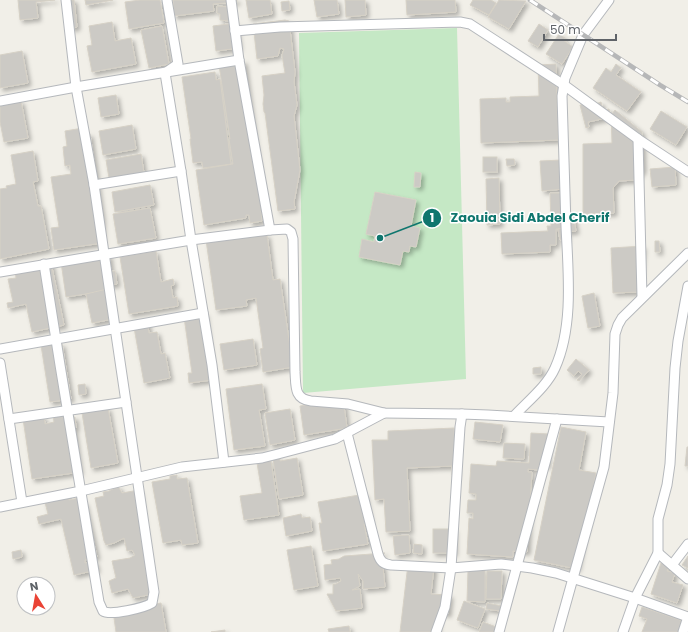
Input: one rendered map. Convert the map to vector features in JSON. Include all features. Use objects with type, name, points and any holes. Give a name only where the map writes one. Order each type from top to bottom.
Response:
[{"type":"street","points":[[44,264],[99,602],[102,611],[109,614],[144,607],[152,603],[154,592],[105,255],[76,87],[66,0]]},
{"type":"street","points":[[165,73],[178,64],[167,0]]},
{"type":"street","points":[[231,0],[239,60],[270,230]]},
{"type":"street","points":[[514,416],[548,380],[554,370],[562,349],[566,330],[568,308],[568,277],[562,96],[564,85],[584,35],[609,0]]},
{"type":"street","points":[[235,31],[280,27],[466,23],[479,28],[564,85],[638,139],[688,172]]},
{"type":"street","points":[[0,101],[239,60]]},
{"type":"street","points":[[165,73],[212,366],[224,462]]},
{"type":"street","points":[[638,139],[642,297]]},
{"type":"street","points":[[94,185],[181,172]]},
{"type":"street","points":[[0,272],[191,240],[287,229],[291,232],[293,239],[296,372],[298,395],[305,400],[348,404],[384,413],[514,416],[609,422]]},
{"type":"street","points":[[558,632],[604,467],[613,393],[616,329],[622,318],[688,253]]},
{"type":"street","points":[[623,632],[635,598],[658,553],[658,519],[667,485],[670,464],[677,348],[681,318],[688,286]]},
{"type":"street","points":[[0,349],[203,313]]},
{"type":"street","points":[[0,363],[22,502]]},
{"type":"street","points":[[9,419],[126,402]]},
{"type":"street","points":[[0,507],[81,491],[188,466],[262,458],[325,442],[347,433],[384,413]]},
{"type":"street","points":[[436,632],[446,607],[451,568],[462,414]]},
{"type":"street","points":[[499,632],[557,419]]},
{"type":"street","points":[[347,433],[372,535],[379,558],[384,564],[451,568],[501,564],[550,572],[635,598],[688,617],[682,632]]},
{"type":"street","points":[[672,565],[688,544]]},
{"type":"street","points":[[658,553],[688,579]]},
{"type":"green space","points":[[457,28],[466,379],[303,393],[299,33]]},
{"type":"building","points":[[18,0],[55,0],[36,2],[38,18],[20,20]]},
{"type":"building","points":[[66,0],[74,0],[77,27],[71,29]]},
{"type":"building","points":[[85,0],[113,0],[86,5]]},
{"type":"building","points":[[160,0],[164,23],[129,29],[125,2]]},
{"type":"building","points":[[173,0],[237,0],[237,2],[213,4],[214,11],[174,16]]},
{"type":"building","points":[[246,0],[270,0],[272,14],[249,18]]},
{"type":"building","points":[[314,0],[337,0],[339,14],[317,17]]},
{"type":"building","points":[[345,0],[365,0],[366,15],[346,17]]},
{"type":"building","points":[[406,0],[455,0],[456,12],[407,15]]},
{"type":"building","points":[[473,0],[491,0],[496,3],[489,15],[470,5]]},
{"type":"building","points":[[499,0],[526,1],[509,29],[488,17]]},
{"type":"building","points":[[289,1],[290,10],[282,11],[281,2]]},
{"type":"building","points":[[217,6],[229,7],[229,21],[220,20],[220,14],[217,13]]},
{"type":"building","points":[[285,20],[289,21],[295,72],[294,82],[297,105],[294,116],[300,170],[294,202],[295,209],[278,211],[263,104],[264,95],[262,76],[285,73],[282,55],[284,49],[280,48],[278,56],[257,59],[253,24]]},
{"type":"building","points":[[112,22],[115,41],[131,38],[136,64],[92,72],[87,46],[92,45],[89,26]]},
{"type":"building","points":[[236,23],[239,48],[216,51],[213,26]]},
{"type":"building","points":[[539,24],[548,30],[538,47],[528,41]]},
{"type":"building","points":[[162,26],[169,64],[149,68],[141,30]]},
{"type":"building","points":[[559,34],[565,38],[563,40],[573,47],[562,64],[546,54]]},
{"type":"building","points":[[22,51],[28,83],[0,88],[0,55]]},
{"type":"building","points":[[244,61],[264,210],[261,211],[262,221],[250,223],[249,215],[246,215],[246,218],[204,225],[196,170],[233,164],[219,65]]},
{"type":"building","points":[[556,64],[558,140],[481,143],[480,99],[506,98],[506,102],[510,102],[510,97],[539,96],[538,65]]},
{"type":"building","points":[[616,64],[621,68],[616,75],[641,92],[627,111],[593,88],[606,68],[611,72]]},
{"type":"building","points":[[215,72],[216,80],[220,79],[231,164],[203,168],[202,162],[193,163],[182,77]]},
{"type":"building","points":[[116,95],[119,114],[101,117],[98,98]]},
{"type":"building","points":[[21,101],[28,138],[4,142],[0,122],[0,105]]},
{"type":"building","points":[[594,102],[595,104],[601,102],[603,110],[609,109],[611,117],[588,122],[589,127],[586,128],[580,105]]},
{"type":"building","points":[[615,110],[642,132],[643,170],[635,180],[619,181],[613,188],[614,213],[583,214],[583,144],[612,143],[611,115]]},
{"type":"building","points":[[661,111],[687,127],[676,145],[650,129]]},
{"type":"building","points":[[132,125],[136,149],[103,155],[99,131]]},
{"type":"building","points":[[83,128],[84,135],[90,134],[102,217],[102,243],[54,250],[51,228],[59,227],[51,177],[71,174],[70,165],[65,166],[63,147],[67,146],[65,131]]},
{"type":"building","points":[[33,151],[38,181],[33,182],[38,206],[41,206],[49,249],[0,259],[0,189],[16,184],[11,155]]},
{"type":"building","points":[[141,154],[144,173],[109,178],[106,160]]},
{"type":"building","points":[[483,157],[497,157],[497,172],[483,172]]},
{"type":"building","points":[[506,159],[514,159],[515,165],[507,166]]},
{"type":"building","points":[[561,160],[563,189],[542,191],[540,161]]},
{"type":"building","points":[[675,167],[676,185],[652,187],[650,169]]},
{"type":"building","points":[[415,172],[421,173],[420,187],[414,187]]},
{"type":"building","points":[[499,178],[500,224],[487,225],[486,179]]},
{"type":"building","points":[[150,185],[154,205],[115,212],[112,192]]},
{"type":"building","points":[[375,192],[416,200],[411,226],[420,228],[416,247],[410,246],[409,252],[403,251],[400,265],[359,257],[362,239],[374,242],[375,236],[366,234]]},
{"type":"building","points":[[550,193],[564,193],[565,228],[556,229],[556,245],[550,245],[550,252],[502,254],[501,233],[548,231],[547,226],[551,226]]},
{"type":"building","points":[[150,208],[156,238],[118,244],[113,214]]},
{"type":"building","points":[[573,215],[576,231],[566,232],[567,239],[560,240],[558,229],[566,228],[564,216]]},
{"type":"building","points":[[249,234],[250,237],[267,235],[273,280],[280,279],[293,367],[263,372],[260,349],[263,348],[256,298],[246,300],[247,306],[216,310],[206,240]]},
{"type":"building","points":[[655,241],[659,241],[660,252],[655,252]]},
{"type":"building","points":[[643,246],[638,292],[613,293],[611,248]]},
{"type":"building","points":[[156,251],[161,282],[173,279],[174,285],[171,286],[173,298],[177,297],[178,306],[129,314],[120,257]]},
{"type":"building","points":[[109,255],[111,271],[115,271],[117,284],[105,286],[105,291],[66,297],[61,262]]},
{"type":"building","points":[[51,263],[64,325],[32,332],[26,304],[8,308],[7,303],[13,302],[8,279],[16,278],[15,271]]},
{"type":"building","points":[[107,289],[113,319],[92,323],[86,294]]},
{"type":"building","points":[[594,293],[600,326],[588,328],[582,296]]},
{"type":"building","points":[[205,313],[212,380],[189,383],[188,373],[192,373],[184,317]]},
{"type":"building","points":[[147,320],[149,333],[157,332],[161,354],[165,353],[170,378],[144,383],[133,322]]},
{"type":"building","points":[[40,339],[54,345],[62,344],[71,399],[50,402]]},
{"type":"building","points":[[253,339],[257,365],[224,370],[220,344]]},
{"type":"building","points":[[576,359],[589,370],[579,381],[577,380],[582,374],[578,371],[574,376],[567,370]]},
{"type":"building","points":[[541,367],[541,374],[533,374],[533,368]]},
{"type":"building","points":[[85,384],[86,394],[79,395],[78,385]]},
{"type":"building","points":[[262,384],[266,409],[259,410],[265,446],[234,450],[226,389]]},
{"type":"building","points":[[343,399],[347,428],[304,435],[300,406]]},
{"type":"building","points":[[63,408],[64,419],[75,417],[76,428],[74,428],[80,472],[32,479],[23,419],[44,417],[45,424],[54,422],[52,410]]},
{"type":"building","points":[[108,408],[118,463],[91,468],[82,413]]},
{"type":"building","points":[[290,409],[295,440],[270,445],[265,413]]},
{"type":"building","points":[[475,422],[503,425],[500,442],[473,439]]},
{"type":"building","points":[[561,427],[586,432],[579,470],[596,473],[577,569],[534,560]]},
{"type":"building","points":[[454,428],[456,475],[452,475],[452,466],[407,468],[410,531],[386,532],[384,499],[375,500],[372,440],[388,440],[388,431]]},
{"type":"building","points":[[531,433],[549,434],[547,466],[539,465],[539,470],[528,469],[528,472],[532,472],[527,552],[513,551],[513,557],[467,554],[469,518],[473,519],[473,513],[467,513],[468,500],[476,500],[476,494],[469,493],[471,464],[496,466],[497,461],[529,463]]},
{"type":"building","points":[[504,443],[525,444],[524,459],[503,458]]},
{"type":"building","points":[[687,447],[688,466],[685,466]]},
{"type":"building","points":[[280,458],[280,461],[297,458],[303,495],[279,499],[273,459]]},
{"type":"building","points":[[271,461],[279,515],[244,520],[240,496],[262,493],[257,463]]},
{"type":"building","points":[[177,475],[177,479],[187,478],[198,543],[182,545],[181,540],[163,543],[152,482],[170,479],[170,476]]},
{"type":"building","points":[[118,486],[122,493],[139,490],[153,594],[133,598],[128,589],[112,593],[109,581],[116,578],[112,561],[130,558],[135,555],[132,550],[127,551],[124,538],[106,545],[95,498],[104,496],[103,492],[109,491]]},
{"type":"building","points":[[67,490],[69,500],[79,498],[85,503],[97,557],[85,560],[85,563],[95,561],[97,570],[74,575],[61,519],[39,524],[37,517],[48,514],[43,495]]},
{"type":"building","points":[[365,494],[370,523],[364,524],[368,544],[323,551],[319,523],[322,523],[318,502]]},
{"type":"building","points":[[301,514],[302,518],[310,517],[312,531],[286,536],[283,518]]},
{"type":"building","points":[[433,529],[454,529],[454,553],[433,553]]},
{"type":"building","points":[[409,535],[410,553],[395,555],[393,536]]},
{"type":"building","points":[[414,544],[422,545],[422,554],[413,553]]},
{"type":"building","points":[[311,546],[318,586],[294,590],[287,550]]},
{"type":"building","points":[[21,550],[22,557],[13,559],[12,552]]},
{"type":"building","points":[[385,553],[379,556],[383,568],[385,587],[363,589],[363,581],[358,574],[360,586],[352,590],[360,589],[362,608],[336,611],[327,594],[333,594],[333,584],[341,581],[340,578],[325,580],[324,565],[332,564],[331,560],[339,559],[344,556]]},
{"type":"building","points":[[688,556],[688,568],[682,565]]},
{"type":"building","points":[[661,563],[669,566],[667,571],[675,573],[672,582],[683,585],[677,603],[651,594]]},
{"type":"building","points":[[408,564],[434,566],[431,594],[450,595],[448,614],[439,613],[437,632],[400,632]]},
{"type":"building","points":[[468,570],[485,570],[485,602],[467,601]]},
{"type":"building","points":[[487,571],[502,571],[501,599],[486,599]]},
{"type":"building","points":[[464,601],[485,609],[478,628],[457,620]]},
{"type":"building","points":[[161,603],[166,632],[116,632],[113,611]]},
{"type":"building","points":[[487,603],[502,606],[501,611],[486,609]]},
{"type":"building","points":[[642,607],[683,621],[680,632],[642,632],[647,619],[639,616]]},
{"type":"building","points":[[483,622],[499,628],[497,632],[479,632]]},
{"type":"building","points":[[349,626],[350,632],[329,632],[328,629]]},
{"type":"building","points":[[225,630],[225,632],[211,632]]},
{"type":"railway","points":[[530,0],[688,102]]},
{"type":"place","name":"Zaouia Sidi Abdel Cherif","points":[[380,238]]}]
